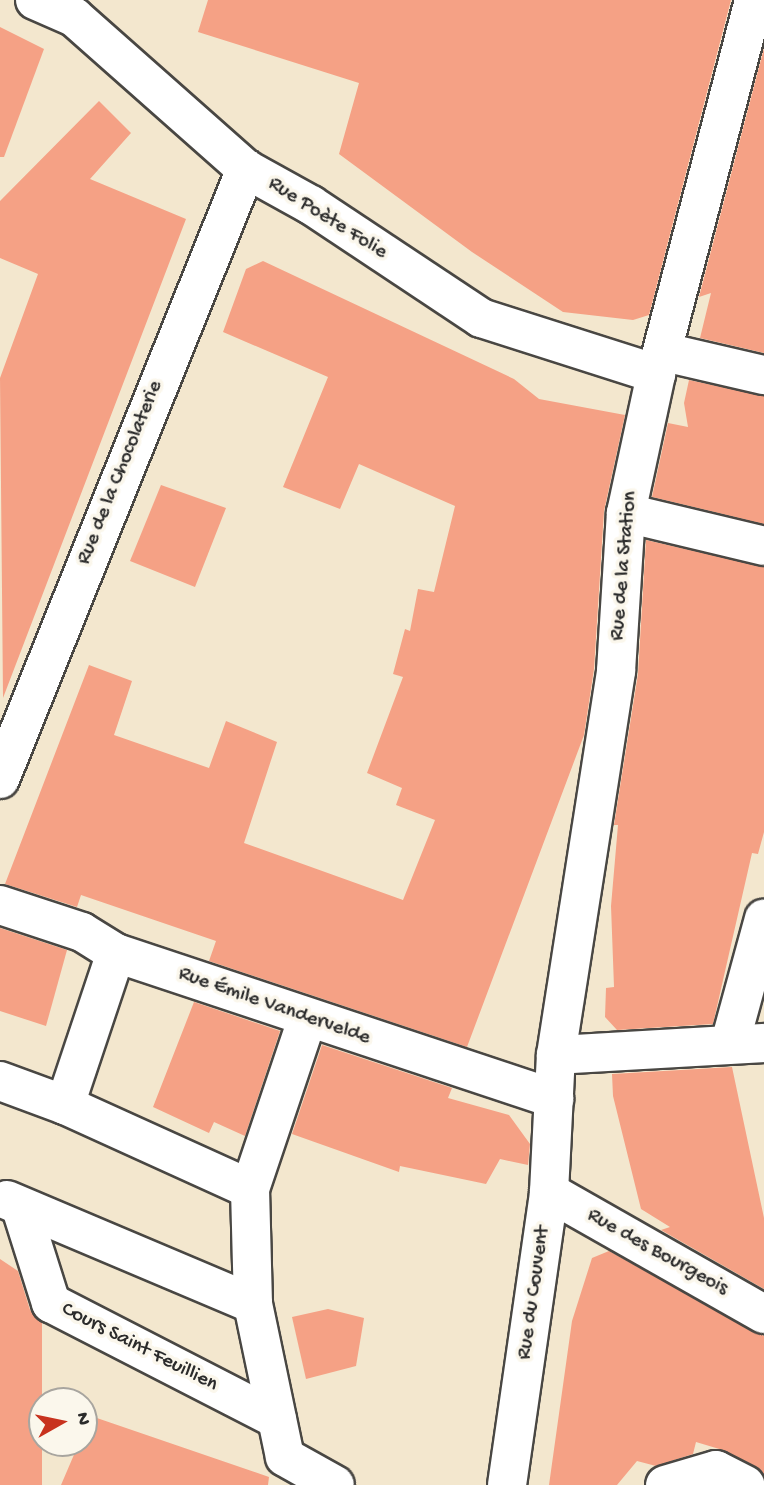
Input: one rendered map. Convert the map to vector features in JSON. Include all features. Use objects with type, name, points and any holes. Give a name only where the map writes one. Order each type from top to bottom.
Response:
[{"type":"street","name":"Rue Poète Folie","points":[[35,0],[74,17],[246,169],[310,205],[481,318],[660,363],[764,375]]},
{"type":"street","name":"Rue de la Station","points":[[554,1099],[556,1055],[616,671],[626,513],[660,363],[754,0]]},
{"type":"street","name":"Rue de la Chocolaterie","points":[[0,779],[246,169]]},
{"type":"street","points":[[626,513],[764,546]]},
{"type":"street","name":"Rue Émile Vandervelde","points":[[0,905],[82,932],[116,953],[307,1020],[554,1099]]},
{"type":"street","points":[[556,1055],[747,1043],[764,919]]},
{"type":"street","points":[[65,1105],[116,953]]},
{"type":"street","points":[[307,1020],[250,1189],[253,1304],[285,1457],[335,1485]]},
{"type":"street","points":[[0,1081],[65,1105],[250,1189]]},
{"type":"street","name":"Rue du Couvent","points":[[507,1485],[549,1192],[554,1099]]},
{"type":"street","name":"Rue des Bourgeois","points":[[549,1192],[764,1314]]},
{"type":"street","name":"Cours Saint Feuillien","points":[[11,1202],[253,1304]]},
{"type":"street","name":"Cours Saint Feuillien","points":[[11,1202],[51,1303],[277,1419]]},
{"type":"street","points":[[665,1485],[716,1470],[745,1485]]},
{"type":"building","points":[[208,0],[731,0],[649,315],[633,320],[563,312],[472,252],[339,154],[359,83],[198,32]]},
{"type":"building","points":[[0,27],[44,49],[4,157],[0,157]]},
{"type":"building","points":[[764,48],[764,353],[700,338],[711,293],[699,297]]},
{"type":"building","points":[[99,101],[131,133],[90,179],[186,219],[3,698],[0,378],[38,274],[0,258],[0,201]]},
{"type":"building","points":[[263,261],[514,379],[539,399],[625,415],[604,511],[594,669],[584,735],[467,1047],[209,961],[216,941],[81,895],[77,907],[5,884],[89,665],[132,681],[114,735],[209,768],[226,721],[277,742],[244,843],[403,900],[435,820],[396,805],[402,788],[367,773],[403,677],[393,674],[405,629],[410,631],[418,589],[434,592],[455,506],[359,464],[340,509],[283,487],[328,377],[223,332],[246,269]]},
{"type":"building","points":[[689,380],[764,396],[764,524],[652,497],[668,423],[688,427],[684,403]]},
{"type":"building","points":[[161,485],[226,508],[195,587],[130,561]]},
{"type":"building","points":[[646,540],[764,567],[764,832],[758,854],[752,853],[713,1024],[617,1030],[605,1017],[606,988],[614,987],[611,906],[618,825],[614,825],[638,674]]},
{"type":"building","points":[[0,928],[67,950],[46,1026],[0,1011]]},
{"type":"building","points":[[194,1002],[280,1031],[245,1136],[214,1122],[209,1133],[153,1107]]},
{"type":"building","points":[[322,1045],[452,1088],[448,1098],[509,1115],[530,1144],[528,1165],[500,1159],[486,1184],[400,1166],[399,1172],[292,1134]]},
{"type":"building","points":[[732,1067],[764,1218],[764,1289],[661,1230],[670,1227],[641,1209],[613,1096],[612,1074]]},
{"type":"building","points":[[609,1251],[764,1336],[764,1475],[726,1451],[696,1442],[693,1454],[656,1466],[637,1461],[617,1485],[549,1485],[572,1321],[592,1258]]},
{"type":"building","points":[[0,1259],[18,1271],[30,1310],[42,1323],[42,1387],[28,1387],[28,1457],[42,1457],[42,1485],[0,1485]]},
{"type":"building","points":[[328,1309],[364,1318],[356,1366],[306,1379],[292,1317]]},
{"type":"building","points":[[98,1418],[269,1477],[268,1485],[61,1485],[73,1457],[98,1457]]}]
